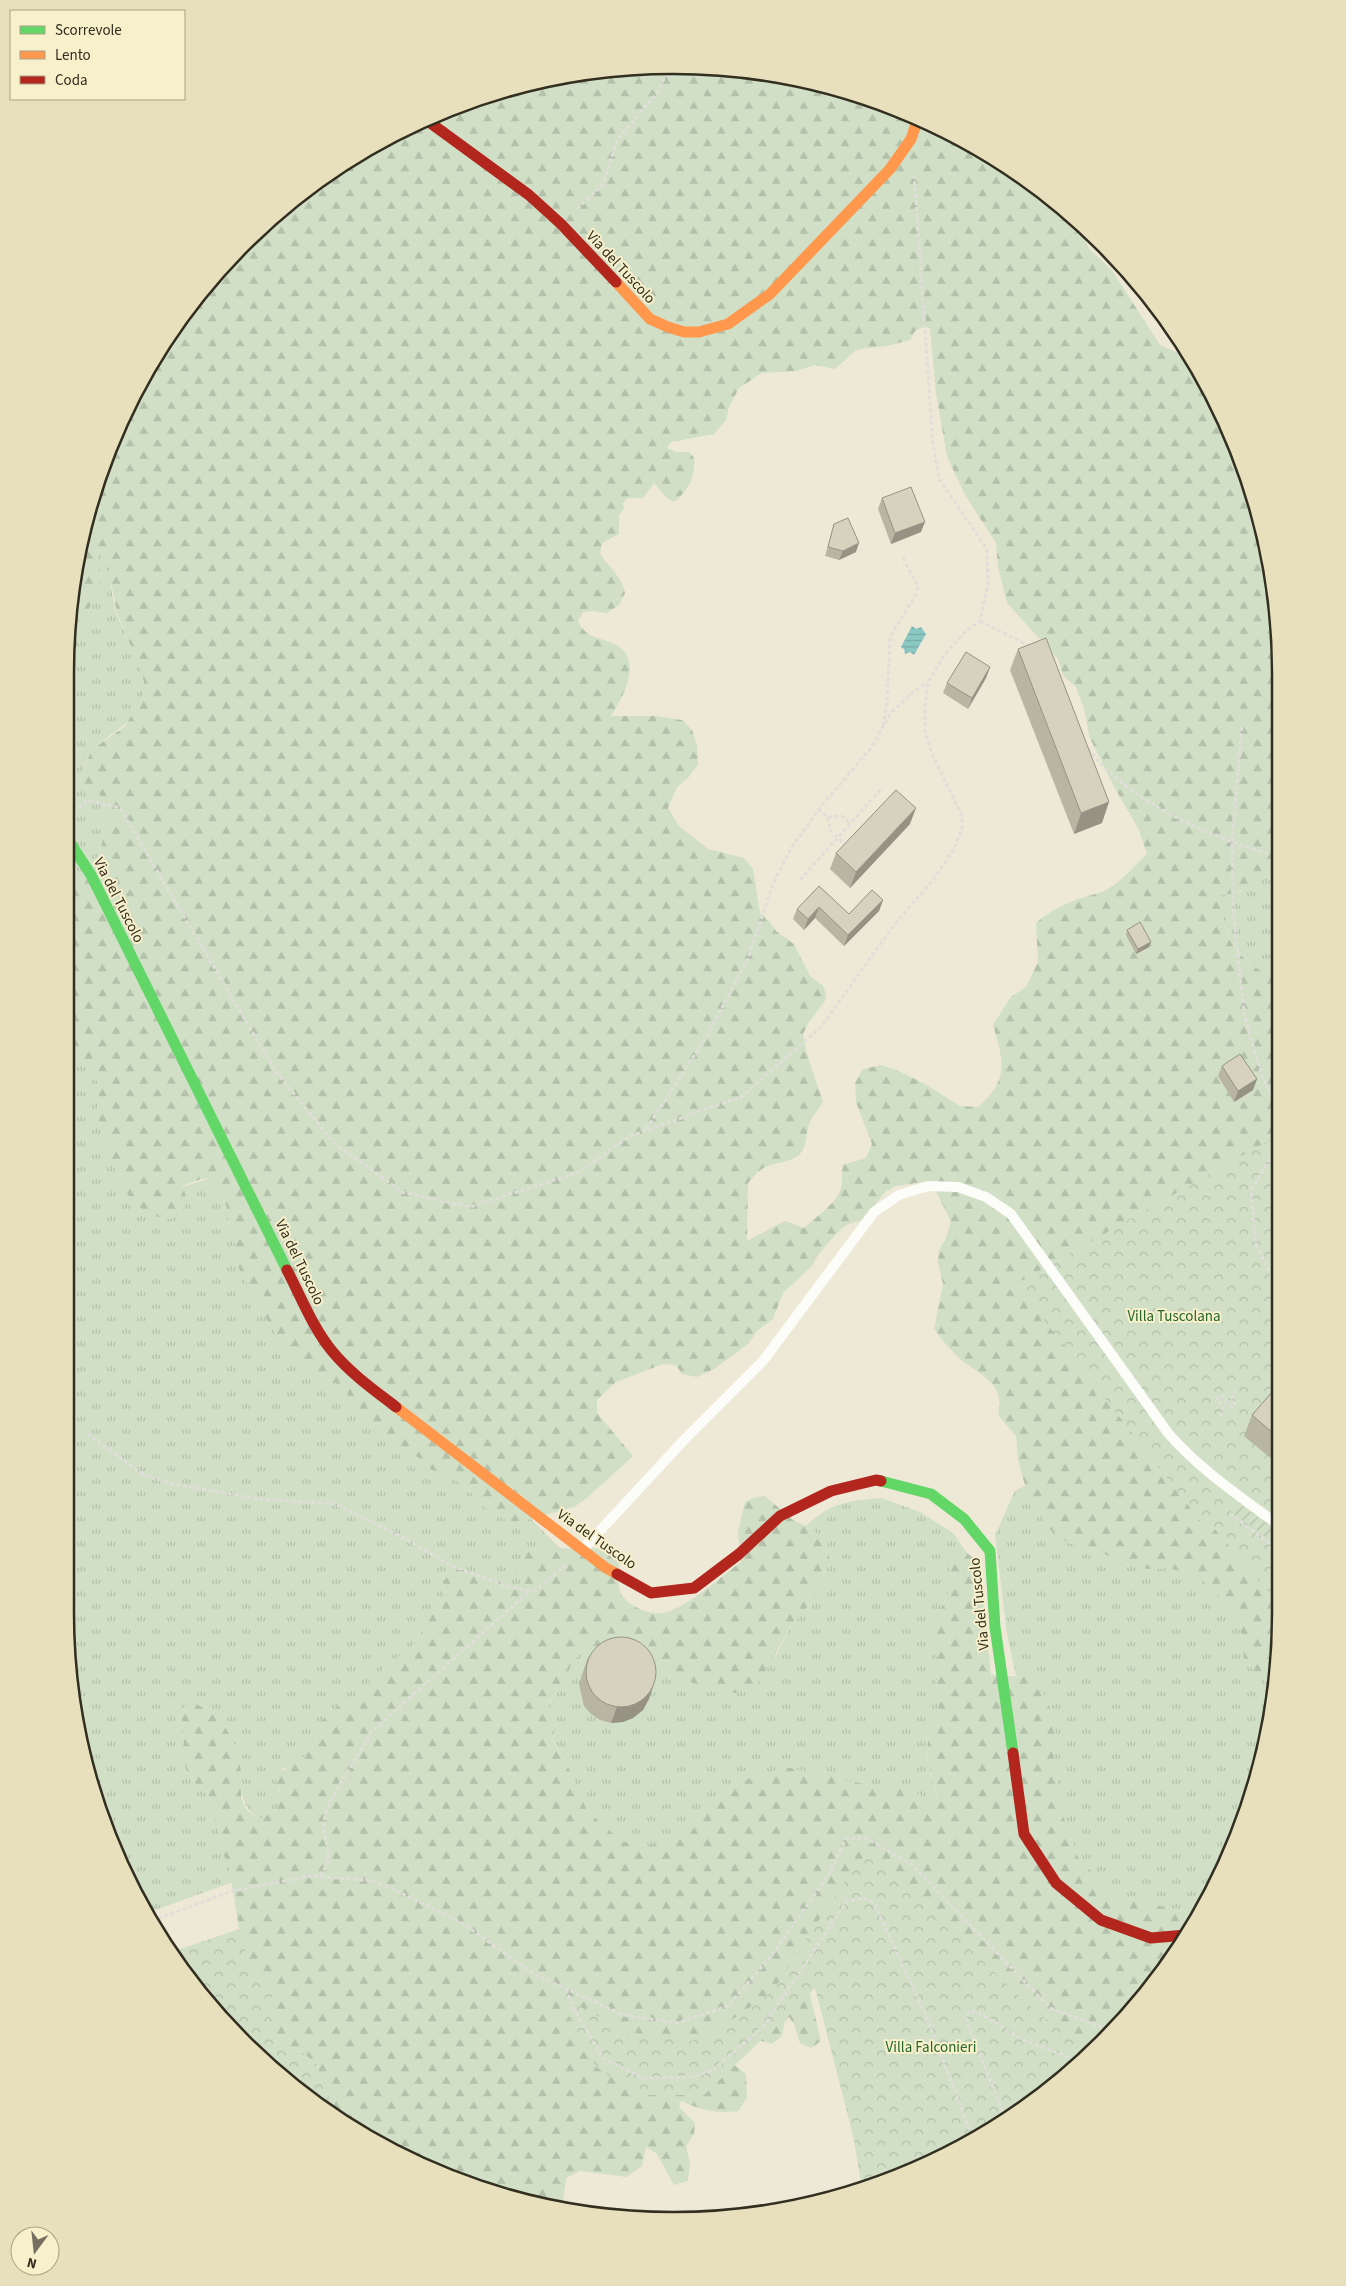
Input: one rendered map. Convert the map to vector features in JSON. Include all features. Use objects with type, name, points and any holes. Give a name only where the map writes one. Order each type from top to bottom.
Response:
[{"type":"street","name":"Via del Tuscolo","points":[[432,125],[530,195],[561,224],[650,319],[666,328],[683,333],[704,332],[736,320],[749,312],[770,294],[890,169],[911,139],[916,125]]},
{"type":"street","name":"Via del Tuscolo","points":[[74,849],[91,875],[312,1321],[331,1350],[352,1373],[606,1568],[651,1593],[694,1588],[739,1554],[780,1516],[832,1491],[876,1480],[931,1494],[964,1519],[990,1551],[995,1627],[1024,1834],[1056,1883],[1101,1920],[1151,1938],[1178,1936]]},
{"type":"lane","points":[[583,1550],[684,1440],[763,1360],[874,1212],[899,1195],[928,1186],[958,1187],[986,1197],[1011,1214],[1168,1433],[1185,1453],[1272,1520]]},
{"type":"path","points":[[561,224],[603,184],[617,140],[658,92],[666,74]]},
{"type":"path","points":[[74,812],[88,800],[120,808],[276,1072],[335,1144],[402,1192],[470,1207],[579,1172],[630,1136],[741,1097],[821,1027],[894,925],[934,880],[954,849],[962,829],[962,816],[932,754],[925,730],[925,706],[928,682],[945,654],[967,630],[980,621],[988,585],[987,549],[939,480],[933,444],[914,169]]},
{"type":"path","points":[[882,728],[887,700],[890,637],[916,594],[918,587],[902,556]]},
{"type":"path","points":[[980,621],[1033,648]]},
{"type":"path","points":[[645,1130],[707,1036],[747,961],[782,866],[818,810],[871,748],[892,713],[912,693],[928,682]]},
{"type":"path","points":[[1242,727],[1232,841],[1233,908],[1245,1018],[1262,1076],[1272,1098]]},
{"type":"path","points":[[1084,743],[1095,759],[1119,782],[1164,810],[1232,841],[1272,854]]},
{"type":"path","points":[[800,880],[882,788]]},
{"type":"path","points":[[818,810],[828,818],[830,830],[849,849]]},
{"type":"path","points":[[828,818],[842,816],[850,824]]},
{"type":"path","points":[[1272,1155],[1251,1190],[1256,1246],[1272,1275]]},
{"type":"path","points":[[1220,1416],[1224,1410],[1217,1398],[1221,1395],[1232,1407],[1236,1403],[1232,1398],[1236,1391]]},
{"type":"path","points":[[87,1434],[144,1475],[178,1486],[259,1499],[335,1504],[402,1537],[452,1566],[506,1586],[530,1591]]},
{"type":"path","points":[[1230,1514],[1272,1545]]},
{"type":"path","points":[[320,1876],[328,1865],[329,1850],[324,1824],[334,1794],[363,1750],[370,1733],[530,1591],[537,1589],[583,1550]]},
{"type":"path","points":[[158,1920],[232,1891],[312,1876],[376,1882],[462,1923],[534,1974],[566,1989],[623,2015],[677,2023],[728,2006],[772,1956],[827,1877],[846,1839],[866,1838],[912,1866],[1050,2008],[1105,2028]]},
{"type":"path","points":[[566,1989],[574,2010],[603,2058],[642,2078],[693,2077],[713,2070],[762,2028],[847,1901],[862,1898],[874,1903],[927,2018],[971,2133]]},
{"type":"path","points":[[1002,2113],[966,2019],[968,2013],[972,2011],[979,2013],[1023,2040],[1073,2060]]},
{"type":"green space","points":[[634,75],[712,75],[790,85],[866,106],[902,119],[938,136],[973,154],[1006,175],[1068,222],[1084,237],[1089,249],[1111,269],[1160,345],[1180,354],[1192,373],[1227,444],[1240,480],[1261,556],[1267,595],[1272,673],[1272,877],[1259,879],[1238,892],[1221,895],[1225,926],[1233,945],[1246,960],[1272,977],[1272,1358],[1209,1527],[1213,1526],[1272,1596],[1271,1652],[1268,1683],[1244,1660],[1240,1623],[1234,1610],[1204,1581],[1184,1572],[1168,1568],[1148,1569],[1128,1565],[1093,1549],[1068,1543],[1047,1527],[1025,1485],[1018,1460],[1016,1436],[998,1415],[1000,1404],[995,1388],[990,1381],[956,1356],[934,1329],[943,1284],[938,1262],[939,1250],[946,1238],[951,1222],[931,1181],[896,1186],[885,1192],[863,1220],[846,1225],[818,1255],[812,1266],[783,1293],[773,1319],[758,1330],[748,1344],[714,1369],[697,1377],[682,1374],[676,1365],[663,1364],[616,1382],[597,1400],[597,1413],[633,1456],[587,1498],[574,1507],[516,1523],[504,1519],[480,1504],[469,1490],[456,1480],[430,1469],[422,1460],[386,1438],[367,1419],[342,1387],[310,1369],[293,1356],[270,1326],[240,1271],[233,1252],[237,1239],[229,1229],[225,1201],[215,1190],[210,1178],[201,1179],[183,1186],[187,1202],[182,1210],[171,1219],[153,1216],[136,1205],[120,1185],[118,1173],[110,1156],[97,1116],[99,1085],[91,1070],[84,1064],[74,1043],[74,881],[99,856],[108,815],[103,797],[79,784],[91,750],[124,727],[142,700],[144,682],[139,665],[117,613],[109,572],[111,555],[101,549],[97,561],[101,575],[96,594],[89,609],[86,629],[75,652],[79,595],[85,556],[106,480],[119,444],[136,408],[154,373],[175,340],[222,278],[278,222],[340,175],[373,154],[444,119],[518,94],[556,85]],"holes":[[[923,327],[930,328],[936,394],[947,456],[965,495],[996,543],[998,567],[1007,603],[1058,659],[1063,676],[1076,687],[1085,712],[1089,736],[1113,785],[1138,828],[1147,854],[1123,878],[1112,886],[1102,892],[1060,906],[1036,923],[1038,962],[1026,987],[1011,997],[993,1025],[1000,1050],[1001,1070],[995,1088],[978,1107],[960,1106],[925,1084],[901,1072],[881,1065],[863,1069],[855,1083],[856,1102],[872,1144],[866,1158],[843,1165],[842,1185],[836,1198],[826,1210],[804,1228],[785,1221],[747,1241],[748,1183],[765,1167],[791,1160],[802,1152],[808,1126],[823,1102],[806,1051],[803,1034],[809,1022],[825,1001],[826,993],[823,986],[810,976],[794,944],[776,931],[760,913],[753,869],[744,858],[708,849],[679,826],[668,808],[677,787],[689,777],[698,764],[697,745],[692,730],[682,720],[655,716],[611,716],[626,688],[630,667],[628,657],[622,649],[588,633],[578,621],[583,612],[607,613],[619,605],[625,593],[618,576],[600,553],[602,543],[619,534],[619,515],[624,509],[623,503],[627,498],[643,498],[654,483],[667,498],[674,502],[690,483],[694,471],[694,458],[689,452],[676,452],[667,448],[671,442],[714,434],[726,420],[729,407],[739,388],[762,373],[796,371],[815,365],[835,369],[855,351],[910,340],[915,331]]]},
{"type":"green space","points":[[101,549],[111,555],[111,584],[116,612],[141,667],[144,690],[141,701],[131,718],[93,749],[87,761],[79,784],[103,797],[108,815],[99,856],[75,881],[75,652],[86,629],[89,609],[96,594],[101,575],[97,561]]},
{"type":"green space","points":[[1272,876],[1272,977],[1247,961],[1235,947],[1225,925],[1220,895],[1240,892],[1257,879]]},
{"type":"green space","points":[[74,1043],[84,1064],[91,1070],[99,1085],[97,1116],[110,1156],[118,1173],[120,1185],[183,1187],[210,1178],[215,1190],[225,1201],[229,1229],[237,1239],[233,1252],[270,1326],[293,1356],[310,1369],[342,1387],[367,1419],[386,1438],[422,1460],[430,1469],[456,1480],[469,1490],[480,1504],[504,1519],[531,1519],[559,1547],[519,1571],[522,1582],[514,1588],[506,1590],[494,1574],[443,1581],[444,1596],[413,1646],[371,1679],[365,1694],[343,1703],[317,1732],[313,1747],[298,1763],[282,1769],[278,1789],[283,1798],[275,1811],[260,1819],[247,1807],[244,1800],[240,1783],[238,1755],[181,1710],[184,1739],[182,1757],[187,1771],[198,1787],[210,1797],[233,1882],[153,1911],[119,1842],[94,1768],[85,1730],[75,1652],[74,1613]]},
{"type":"green space","name":"Villa Tuscolana","points":[[1272,1139],[1272,1596],[1213,1527],[1205,1526],[1202,1523],[1016,1284]]},
{"type":"green space","points":[[1025,1485],[1068,1543],[1093,1549],[1128,1565],[1148,1569],[1168,1568],[1184,1572],[1204,1581],[1234,1610],[1240,1623],[1244,1660],[1268,1683],[1261,1730],[1240,1806],[1227,1842],[1193,1911],[1187,1912],[1114,1895],[1078,1857],[1061,1810],[1053,1751],[1053,1724],[1029,1677],[1016,1676],[1007,1634],[995,1535],[1015,1491]]},
{"type":"green space","points":[[765,1496],[793,1520],[806,1526],[827,1541],[830,1561],[810,1604],[793,1623],[758,1684],[736,1693],[715,1692],[686,1680],[670,1680],[635,1646],[587,1647],[573,1660],[565,1680],[548,1703],[556,1725],[552,1740],[567,1764],[586,1808],[604,1827],[625,1842],[647,1845],[667,1843],[688,1836],[704,1814],[726,1793],[748,1779],[785,1767],[869,1785],[898,1786],[938,1803],[927,1752],[932,1731],[939,1719],[936,1682],[941,1670],[930,1637],[930,1623],[941,1609],[947,1596],[950,1582],[950,1565],[957,1555],[967,1553],[979,1562],[991,1675],[1029,1677],[1048,1700],[1053,1724],[1053,1751],[1061,1810],[1078,1857],[1114,1895],[1187,1912],[1193,1911],[1192,1913],[1171,1946],[1124,2008],[1068,2064],[1036,2090],[856,1953],[809,1991],[821,2041],[811,2048],[800,2043],[794,2024],[789,2017],[785,2021],[782,2036],[772,2044],[755,2039],[729,2061],[746,2074],[747,2098],[738,2111],[723,2112],[709,2110],[681,2101],[679,2107],[695,2123],[694,2134],[686,2146],[690,2163],[688,2181],[674,2185],[657,2154],[646,2147],[642,2166],[626,2177],[580,2171],[566,2178],[563,2202],[556,2201],[518,2192],[444,2167],[373,2132],[336,2108],[322,2082],[317,2065],[301,2051],[284,2052],[276,2042],[269,2019],[273,1991],[267,1980],[249,1963],[239,1929],[230,1871],[224,1855],[210,1797],[198,1787],[187,1771],[182,1757],[184,1739],[181,1710],[190,1701],[213,1715],[228,1732],[238,1754],[242,1781],[242,1800],[249,1812],[260,1819],[275,1811],[282,1798],[275,1778],[307,1754],[325,1717],[336,1707],[365,1694],[371,1679],[413,1646],[444,1596],[443,1581],[456,1569],[494,1574],[506,1590],[514,1588],[522,1582],[519,1567],[521,1557],[525,1551],[542,1546],[600,1549],[611,1555],[619,1564],[619,1589],[629,1603],[652,1613],[666,1612],[679,1607],[698,1595],[741,1562],[738,1532],[745,1502],[753,1498]]},
{"type":"green space","points":[[881,1498],[920,1512],[953,1533],[967,1553],[957,1555],[950,1565],[951,1588],[938,1614],[930,1623],[941,1670],[936,1682],[939,1719],[932,1731],[927,1751],[938,1803],[898,1786],[869,1785],[830,1778],[704,1814],[688,1836],[667,1843],[647,1845],[625,1842],[604,1827],[586,1808],[567,1764],[552,1739],[556,1725],[548,1704],[565,1680],[573,1660],[587,1647],[635,1646],[670,1679],[686,1680],[715,1692],[775,1657],[793,1623],[810,1604],[830,1561],[827,1541],[806,1526],[824,1512],[840,1504]]},
{"type":"green space","points":[[1237,1502],[1272,1528],[1272,1542],[1230,1511]]},
{"type":"green space","name":"Villa Falconieri","points":[[865,1855],[886,1869],[1036,2012],[1070,2036],[1090,2044],[1038,2088],[973,2132],[902,2167],[861,2182],[853,2135],[815,1988],[704,2095],[638,2095],[595,2066],[567,2014],[561,1996],[627,2032],[692,2041],[724,2025],[772,1992],[832,1900]]},
{"type":"green space","points":[[239,1929],[249,1963],[268,1980],[273,1991],[269,2019],[276,2042],[284,2052],[301,2051],[317,2065],[322,2082],[336,2108],[278,2064],[249,2037],[222,2008],[178,1950]]},
{"type":"water","points":[[912,626],[916,629],[921,627],[926,634],[914,655],[910,652],[905,654],[904,649],[901,647]]},
{"type":"building","points":[[911,487],[925,522],[895,533],[882,498]]},
{"type":"building","points":[[848,518],[859,543],[843,551],[828,547],[834,524]]},
{"type":"building","points":[[1046,638],[1109,802],[1081,813],[1018,649]]},
{"type":"building","points":[[966,652],[990,667],[972,698],[947,683]]},
{"type":"building","points":[[896,790],[916,808],[856,872],[836,853]]},
{"type":"building","points":[[819,886],[849,914],[872,890],[883,900],[848,935],[819,907],[808,919],[797,909]]},
{"type":"building","points":[[1140,922],[1151,942],[1138,949],[1127,930]]},
{"type":"building","points":[[1240,1054],[1257,1079],[1238,1091],[1222,1066]]},
{"type":"building","points":[[1272,1392],[1272,1432],[1252,1415]]},
{"type":"building","points":[[628,1637],[641,1643],[650,1652],[654,1658],[656,1672],[654,1686],[646,1697],[635,1705],[614,1707],[607,1705],[596,1697],[588,1686],[586,1665],[588,1658],[596,1647],[607,1639]]},
{"type":"traffic: fast","points":[[74,849],[91,875],[287,1270]]},
{"type":"traffic: fast","points":[[881,1481],[931,1494],[964,1519],[990,1551],[995,1627],[1013,1753]]},
{"type":"traffic: slow","points":[[616,282],[650,319],[668,327],[684,332],[699,332],[728,324],[770,294],[890,169],[911,139],[916,125]]},
{"type":"traffic: slow","points":[[396,1407],[606,1568],[617,1574]]},
{"type":"traffic: jam","points":[[432,124],[529,195],[561,224],[616,282]]},
{"type":"traffic: jam","points":[[287,1270],[313,1322],[332,1351],[354,1374],[396,1407]]},
{"type":"traffic: jam","points":[[617,1574],[651,1593],[694,1588],[739,1554],[780,1516],[831,1491],[876,1480],[881,1481]]},
{"type":"traffic: jam","points":[[1013,1753],[1024,1834],[1056,1883],[1101,1920],[1151,1938],[1178,1936]]}]
